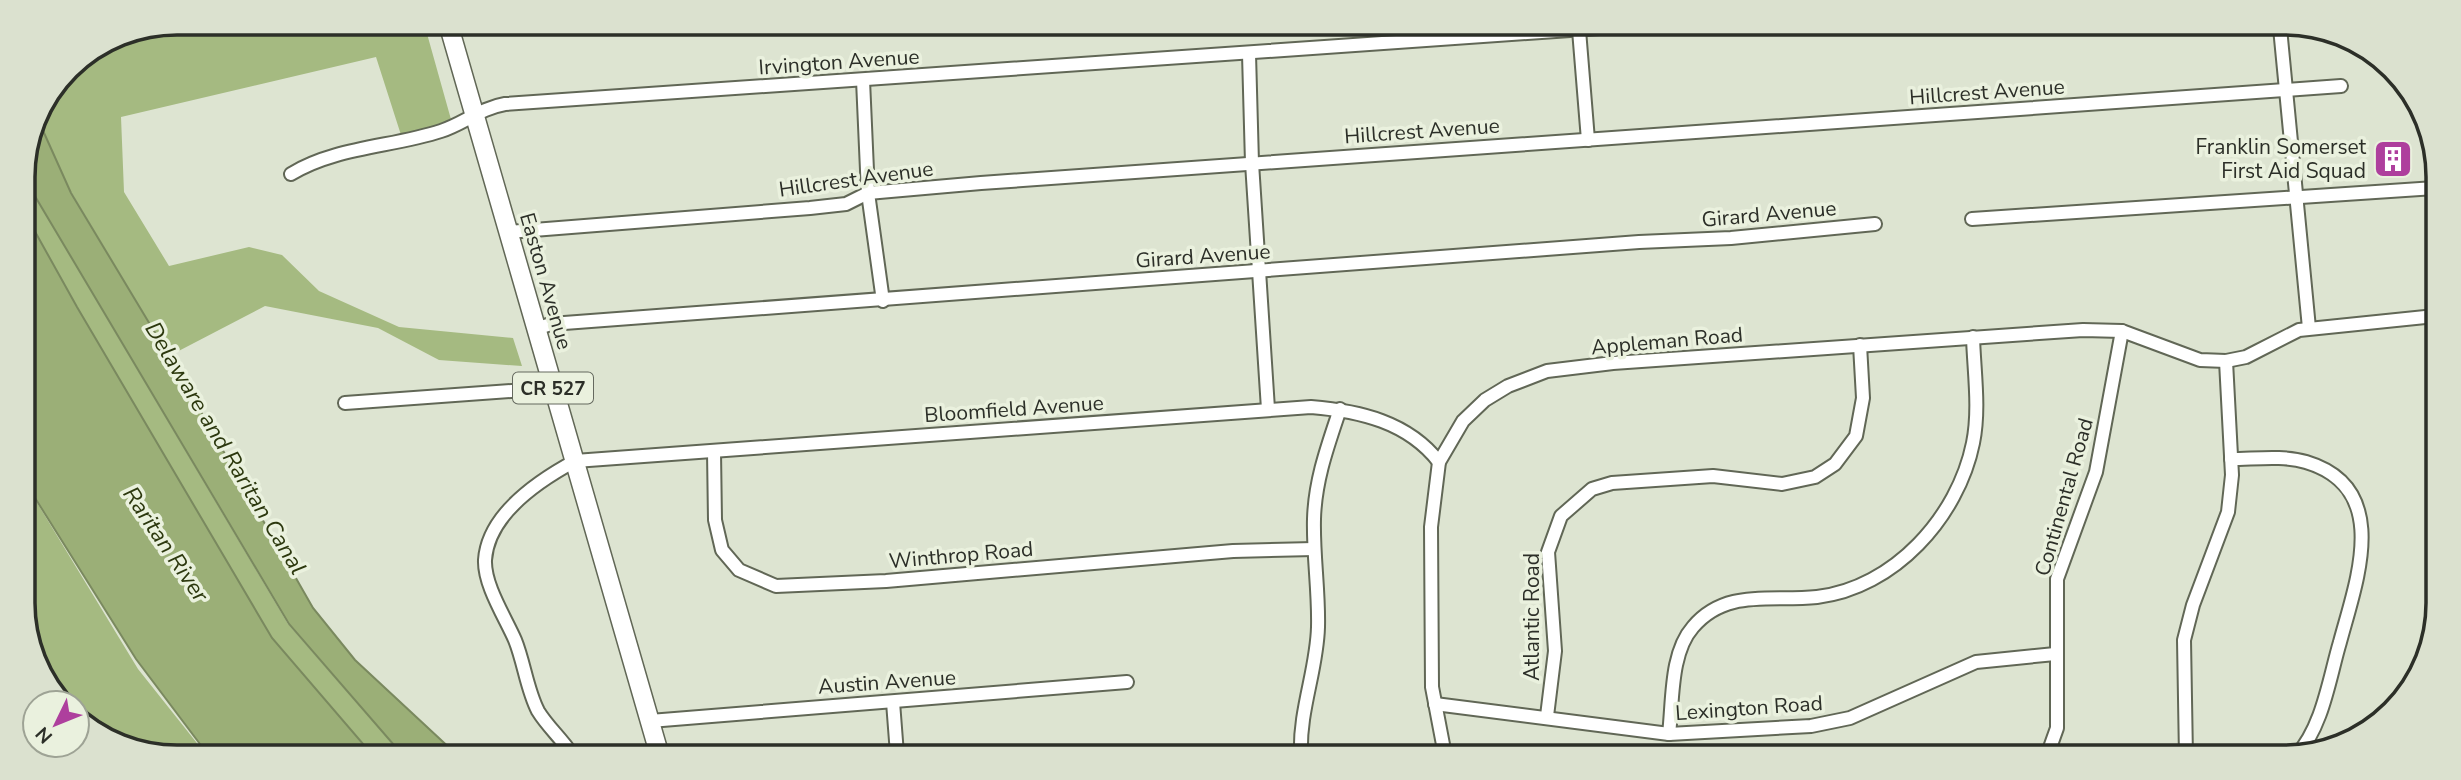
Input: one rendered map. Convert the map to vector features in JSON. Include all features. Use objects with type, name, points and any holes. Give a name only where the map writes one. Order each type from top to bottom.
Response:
[{"type":"main road","name":"Easton Avenue","points":[[451,35],[657,745]]},
{"type":"street","name":"Irvington Avenue","points":[[290,174],[318,162],[441,131],[505,104],[1249,54],[1425,35]]},
{"type":"street","points":[[1579,35],[1588,140]]},
{"type":"street","points":[[2281,35],[2309,328]]},
{"type":"street","points":[[1249,54],[1252,163],[1268,409]]},
{"type":"street","points":[[863,80],[868,193],[883,300]]},
{"type":"street","name":"Hillcrest Avenue","points":[[508,232],[810,208],[846,204],[868,193],[1252,163],[2341,86]]},
{"type":"street","points":[[1972,219],[2426,189]]},
{"type":"street","name":"Girard Avenue","points":[[535,329],[551,324],[737,309],[1628,242],[1731,238],[1875,224]]},
{"type":"street","points":[[2186,745],[2184,640],[2193,605],[2228,512],[2231,459],[2227,361],[2246,357],[2271,342],[2309,328],[2426,317]]},
{"type":"street","name":"Appleman Road","points":[[1442,745],[1435,704],[1431,527],[1439,462],[1463,421],[1485,400],[1508,386],[1547,371],[1613,363],[2083,330],[2122,331],[2200,360],[2227,361]]},
{"type":"street","name":"Continental Road","points":[[2051,745],[2057,727],[2057,579],[2096,472],[2122,331]]},
{"type":"street","points":[[1669,734],[1678,658],[1688,633],[1704,615],[1736,600],[1815,597],[1834,594],[1873,580],[1901,560],[1934,526],[1963,477],[1973,443],[1973,337]]},
{"type":"street","name":"Atlantic Road","points":[[1547,716],[1555,651],[1548,552],[1561,516],[1592,489],[1612,483],[1713,476],[1782,484],[1815,477],[1835,464],[1856,436],[1863,405],[1860,345]]},
{"type":"street","points":[[345,403],[553,388]]},
{"type":"street","name":"Bloomfield Avenue","points":[[575,461],[1268,409],[1340,409],[1363,413],[1409,433],[1427,446],[1439,462]]},
{"type":"street","points":[[1301,745],[1303,707],[1316,653],[1318,626],[1314,549],[1318,479],[1340,409]]},
{"type":"street","name":"Winthrop Road","points":[[714,452],[715,520],[722,550],[739,570],[776,586],[886,581],[1233,551],[1314,549]]},
{"type":"street","points":[[2231,459],[2284,459],[2306,462],[2324,470],[2346,488],[2357,507],[2364,533],[2352,596],[2323,700],[2314,729],[2305,743]]},
{"type":"street","points":[[565,745],[537,708],[522,657],[490,582],[485,561],[489,539],[517,501],[548,476],[575,461]]},
{"type":"street","name":"Lexington Road","points":[[1435,704],[1547,716],[1669,734],[1747,731],[1837,721],[1976,662],[2056,653]]},
{"type":"street","name":"Austin Avenue","points":[[650,721],[1127,682]]},
{"type":"street","points":[[893,702],[896,745]]},
{"type":"shaded area","points":[[177,35],[427,35],[452,123],[401,135],[376,57],[121,117],[124,192],[169,266],[249,247],[282,255],[319,291],[399,327],[513,338],[522,366],[439,360],[378,328],[265,306],[169,356],[71,192],[43,131],[46,123],[59,98],[83,70],[123,46],[158,36]]},
{"type":"shaded area","points":[[35,196],[288,624],[394,745],[364,745],[272,638],[35,232]]},
{"type":"shaded area","points":[[35,499],[138,669],[198,745],[158,744],[140,740],[91,716],[91,689],[64,689],[43,649],[35,612]]},
{"type":"water","points":[[43,131],[71,193],[169,356],[313,608],[355,660],[446,745],[394,745],[289,624],[35,196],[36,158]]},
{"type":"water","name":"Raritan River","points":[[35,232],[272,638],[364,745],[201,745],[136,659],[35,498]]},
{"type":"place","name":"Franklin Somerset First Aid Squad","points":[[2393,159]]},
{"type":"water label","name":"Delaware and Raritan Canal","points":[[226,448]]}]
